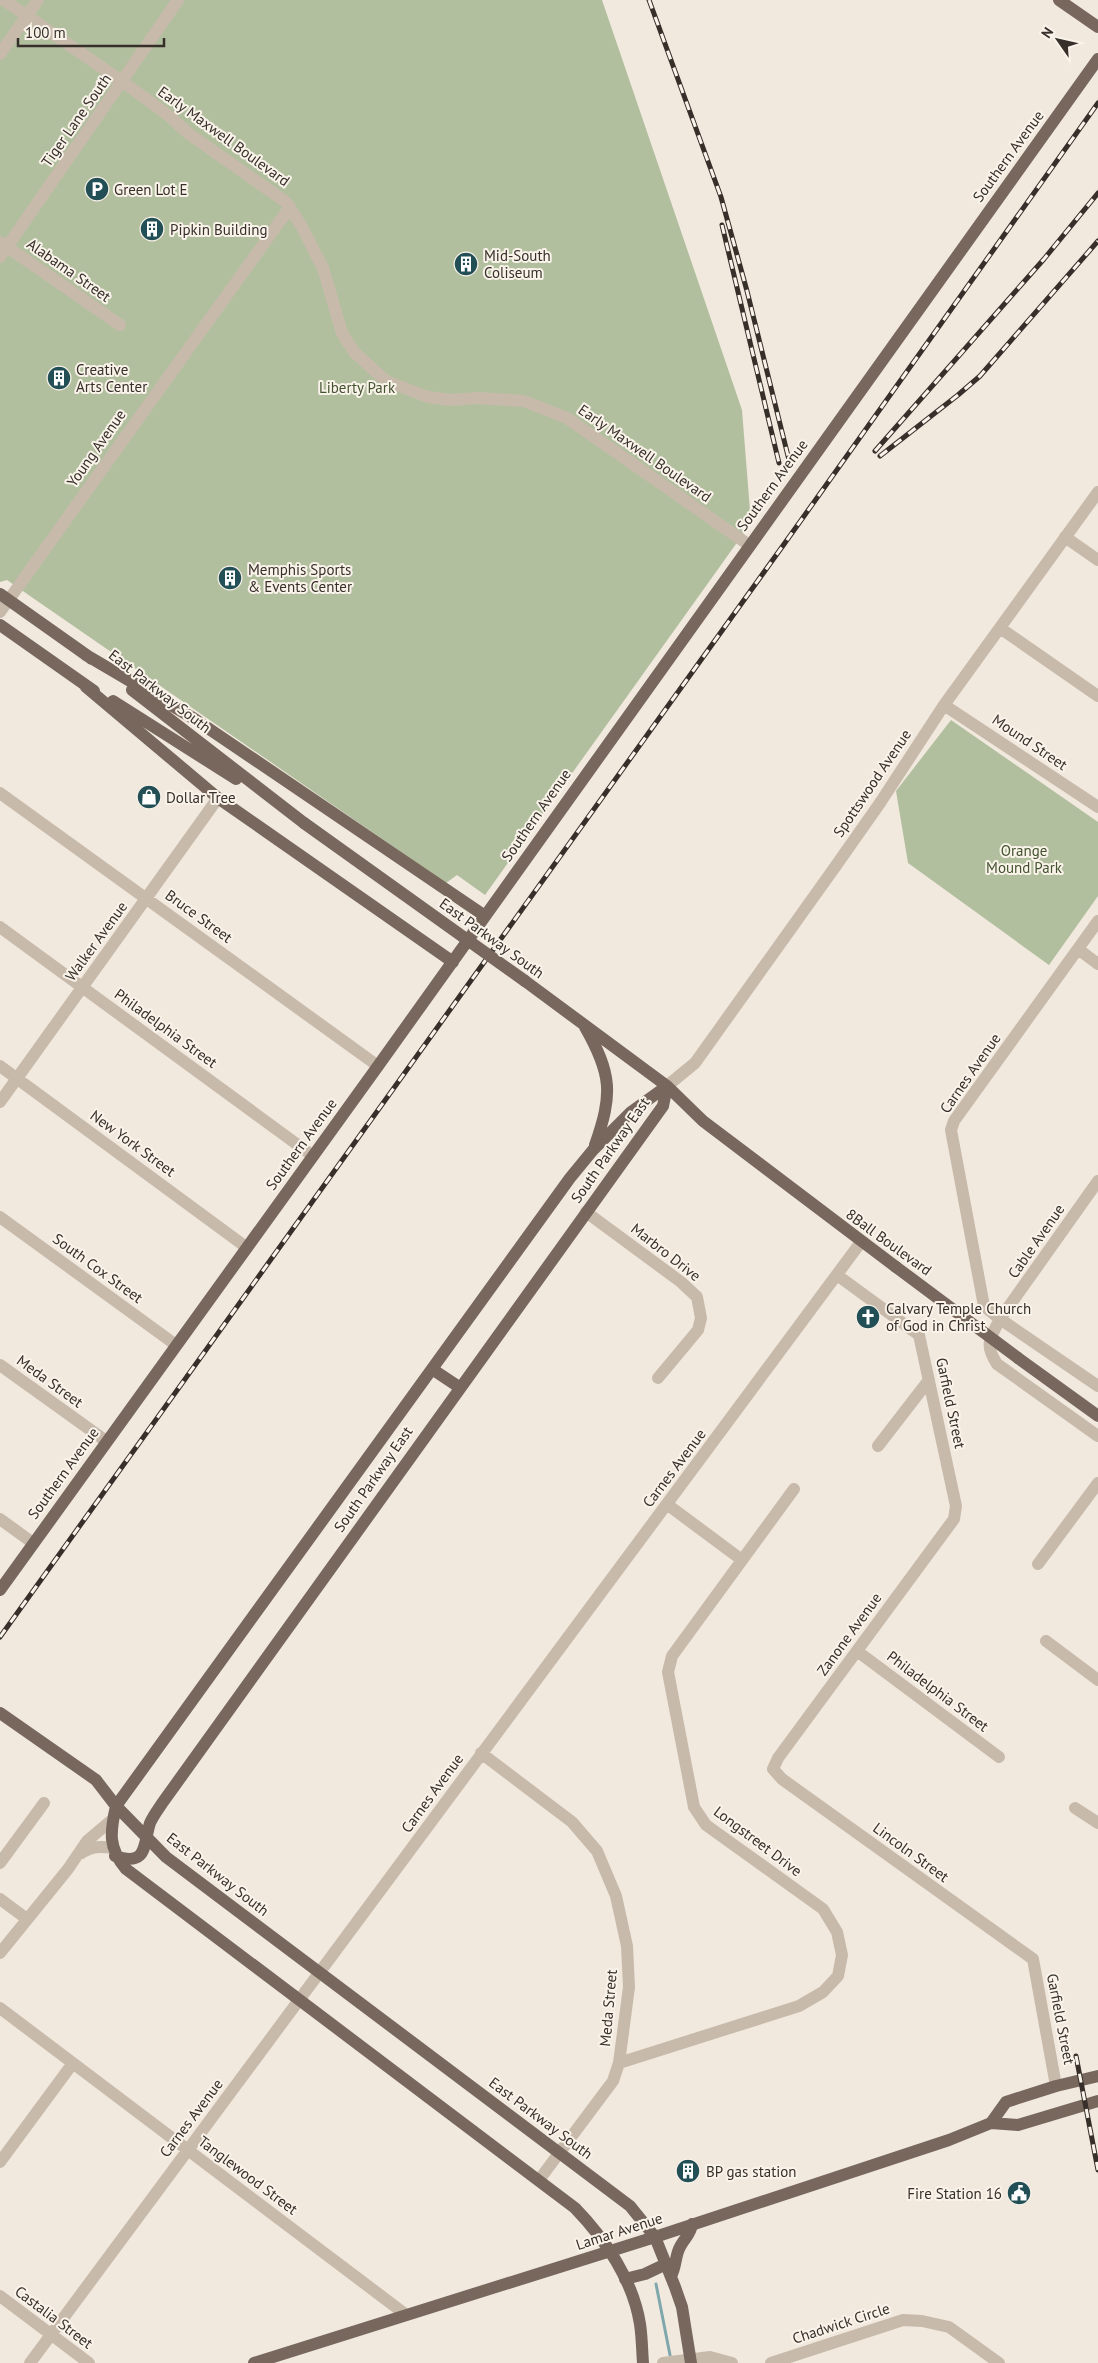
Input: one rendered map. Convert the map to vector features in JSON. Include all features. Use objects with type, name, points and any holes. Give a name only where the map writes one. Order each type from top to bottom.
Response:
[{"type":"main road","points":[[1060,0],[1098,27]]},
{"type":"main road","name":"Southern Avenue","points":[[0,1590],[378,1066],[1098,59]]},
{"type":"main road","name":"East Parkway South","points":[[4,597],[86,655],[301,820],[581,1020],[667,1086]]},
{"type":"main road","name":"East Parkway South","points":[[0,625],[86,687],[127,710],[301,820]]},
{"type":"main road","points":[[86,655],[193,718],[485,916]]},
{"type":"main road","points":[[86,687],[218,798],[452,962]]},
{"type":"main road","points":[[581,1020],[603,1062],[608,1081],[607,1103],[603,1123],[593,1150]]},
{"type":"main road","name":"South Parkway East","points":[[114,1812],[432,1369],[593,1150],[631,1112],[667,1086]]},
{"type":"main road","name":"South Parkway East","points":[[114,1852],[127,1859],[135,1859],[143,1853],[148,1838],[150,1822],[163,1802],[459,1387],[663,1106],[667,1086]]},
{"type":"main road","name":"8Ball Boulevard","points":[[667,1086],[703,1121],[860,1242],[1098,1416]]},
{"type":"main road","points":[[432,1369],[459,1387]]},
{"type":"main road","name":"East Parkway South","points":[[0,1713],[96,1780],[114,1812],[148,1838],[166,1857],[630,2206],[655,2237]]},
{"type":"main road","points":[[114,1812],[114,1852],[126,1868],[539,2180],[575,2208],[594,2227],[626,2280],[640,2324],[643,2363]]},
{"type":"main road","points":[[991,2123],[1006,2102],[1096,2076]]},
{"type":"main road","name":"Lamar Avenue","points":[[254,2363],[655,2237],[949,2140],[991,2123],[1018,2125],[1098,2101]]},
{"type":"main road","points":[[626,2280],[676,2267],[679,2249],[691,2233],[692,2224]]},
{"type":"main road","points":[[655,2237],[682,2307],[691,2362]]},
{"type":"street","name":"Early Maxwell Boulevard","points":[[4,0],[123,82],[168,115],[189,134],[290,207],[323,268],[342,333],[354,352],[386,381],[428,397],[451,400],[477,398],[524,401],[567,418],[749,545]]},
{"type":"street","points":[[0,54],[38,0]]},
{"type":"street","name":"Tiger Lane South","points":[[2,248],[123,82],[178,1]]},
{"type":"street","name":"Young Avenue","points":[[0,612],[4,597],[290,207]]},
{"type":"street","name":"Alabama Street","points":[[2,248],[120,325]]},
{"type":"street","name":"Spottswood Avenue","points":[[667,1086],[695,1063],[880,803],[944,705],[1098,492]]},
{"type":"street","points":[[1065,537],[1098,560]]},
{"type":"street","points":[[1000,628],[1098,696]]},
{"type":"street","name":"Mound Street","points":[[944,705],[1098,807]]},
{"type":"street","name":"Bruce Street","points":[[0,793],[378,1066]]},
{"type":"street","name":"Walker Avenue","points":[[0,1102],[218,798]]},
{"type":"street","name":"Carnes Avenue","points":[[1096,1379],[1000,1320],[984,1306],[951,1141],[951,1130],[954,1121],[1098,921]]},
{"type":"street","name":"Philadelphia Street","points":[[0,927],[313,1156]]},
{"type":"street","points":[[1078,949],[1098,964]]},
{"type":"street","name":"New York Street","points":[[0,1066],[246,1247]]},
{"type":"street","name":"Cable Avenue","points":[[1098,1181],[1000,1320],[988,1344],[989,1353],[997,1364],[1098,1436]]},
{"type":"street","name":"Marbro Drive","points":[[586,1212],[697,1296],[701,1318],[698,1330],[658,1378]]},
{"type":"street","name":"South Cox Street","points":[[0,1217],[176,1345]]},
{"type":"street","name":"Carnes Avenue","points":[[30,2363],[321,1972],[481,1753],[668,1505],[860,1242]]},
{"type":"street","name":"Garfield Street","points":[[837,1275],[919,1335],[956,1506],[954,1518]]},
{"type":"street","name":"Meda Street","points":[[0,1365],[106,1441]]},
{"type":"street","points":[[878,1446],[929,1380]]},
{"type":"street","points":[[1038,1564],[1098,1483]]},
{"type":"street","name":"Longstreet Drive","points":[[619,2064],[799,2006],[823,1992],[838,1976],[842,1955],[836,1932],[822,1909],[706,1825],[694,1807],[668,1672],[672,1656],[794,1490]]},
{"type":"street","points":[[668,1505],[742,1560]]},
{"type":"street","name":"Zanone Avenue","points":[[773,1769],[778,1758],[954,1518]]},
{"type":"street","points":[[0,1519],[33,1543]]},
{"type":"street","points":[[1046,1641],[1097,1678]]},
{"type":"street","name":"Philadelphia Street","points":[[857,1651],[999,1757]]},
{"type":"street","name":"Meda Street","points":[[481,1753],[572,1822],[597,1852],[616,1896],[627,1946],[629,1987],[619,2064],[613,2081],[539,2180]]},
{"type":"street","name":"Lincoln Street","points":[[773,1769],[782,1779],[1033,1959]]},
{"type":"street","points":[[0,1863],[44,1803]]},
{"type":"street","points":[[1075,1808],[1098,1823]]},
{"type":"street","points":[[0,1953],[87,1841],[114,1812]]},
{"type":"street","points":[[78,1855],[87,1849],[98,1846],[114,1852]]},
{"type":"street","points":[[0,1899],[27,1920]]},
{"type":"street","name":"Garfield Street","points":[[1033,1959],[1056,2086]]},
{"type":"street","name":"Tanglewood Street","points":[[0,2008],[405,2314]]},
{"type":"street","points":[[0,2162],[73,2063]]},
{"type":"street","name":"Castalia Street","points":[[0,2296],[89,2363]]},
{"type":"street","name":"Chadwick Circle","points":[[771,2363],[904,2320],[922,2321],[949,2327],[999,2363]]},
{"type":"street","points":[[663,2363],[691,2362],[710,2357],[732,2363]]},
{"type":"green space","name":"Liberty Park","points":[[0,0],[602,0],[742,410],[751,523],[485,895],[457,875],[446,883],[7,580],[0,582]]},
{"type":"green space","name":"Orange Mound Park","points":[[951,720],[1098,822],[1098,896],[1049,965],[908,863],[896,791]]},
{"type":"waterway","points":[[656,2284],[670,2355]]},
{"type":"railway","points":[[649,0],[721,197],[747,291],[790,464]]},
{"type":"railway","points":[[0,1637],[1098,103]]},
{"type":"railway","points":[[875,451],[1044,259],[1098,193]]},
{"type":"railway","points":[[722,225],[779,463]]},
{"type":"railway","points":[[880,456],[980,376],[1098,241]]},
{"type":"railway","points":[[1076,2056],[1098,2170]]},
{"type":"place","name":"Green Lot E","points":[[97,189]]},
{"type":"place","name":"Pipkin Building","points":[[152,229]]},
{"type":"place","name":"Mid-South Coliseum","points":[[466,264]]},
{"type":"place","name":"Creative Arts Center","points":[[59,378]]},
{"type":"place","name":"Memphis Sports & Events Center","points":[[230,578]]},
{"type":"place","name":"Dollar Tree","points":[[149,797]]},
{"type":"place","name":"Calvary Temple Church of God in Christ","points":[[868,1317]]},
{"type":"place","name":"BP gas station","points":[[688,2171]]},
{"type":"place","name":"Fire Station 16","points":[[1019,2193]]}]
